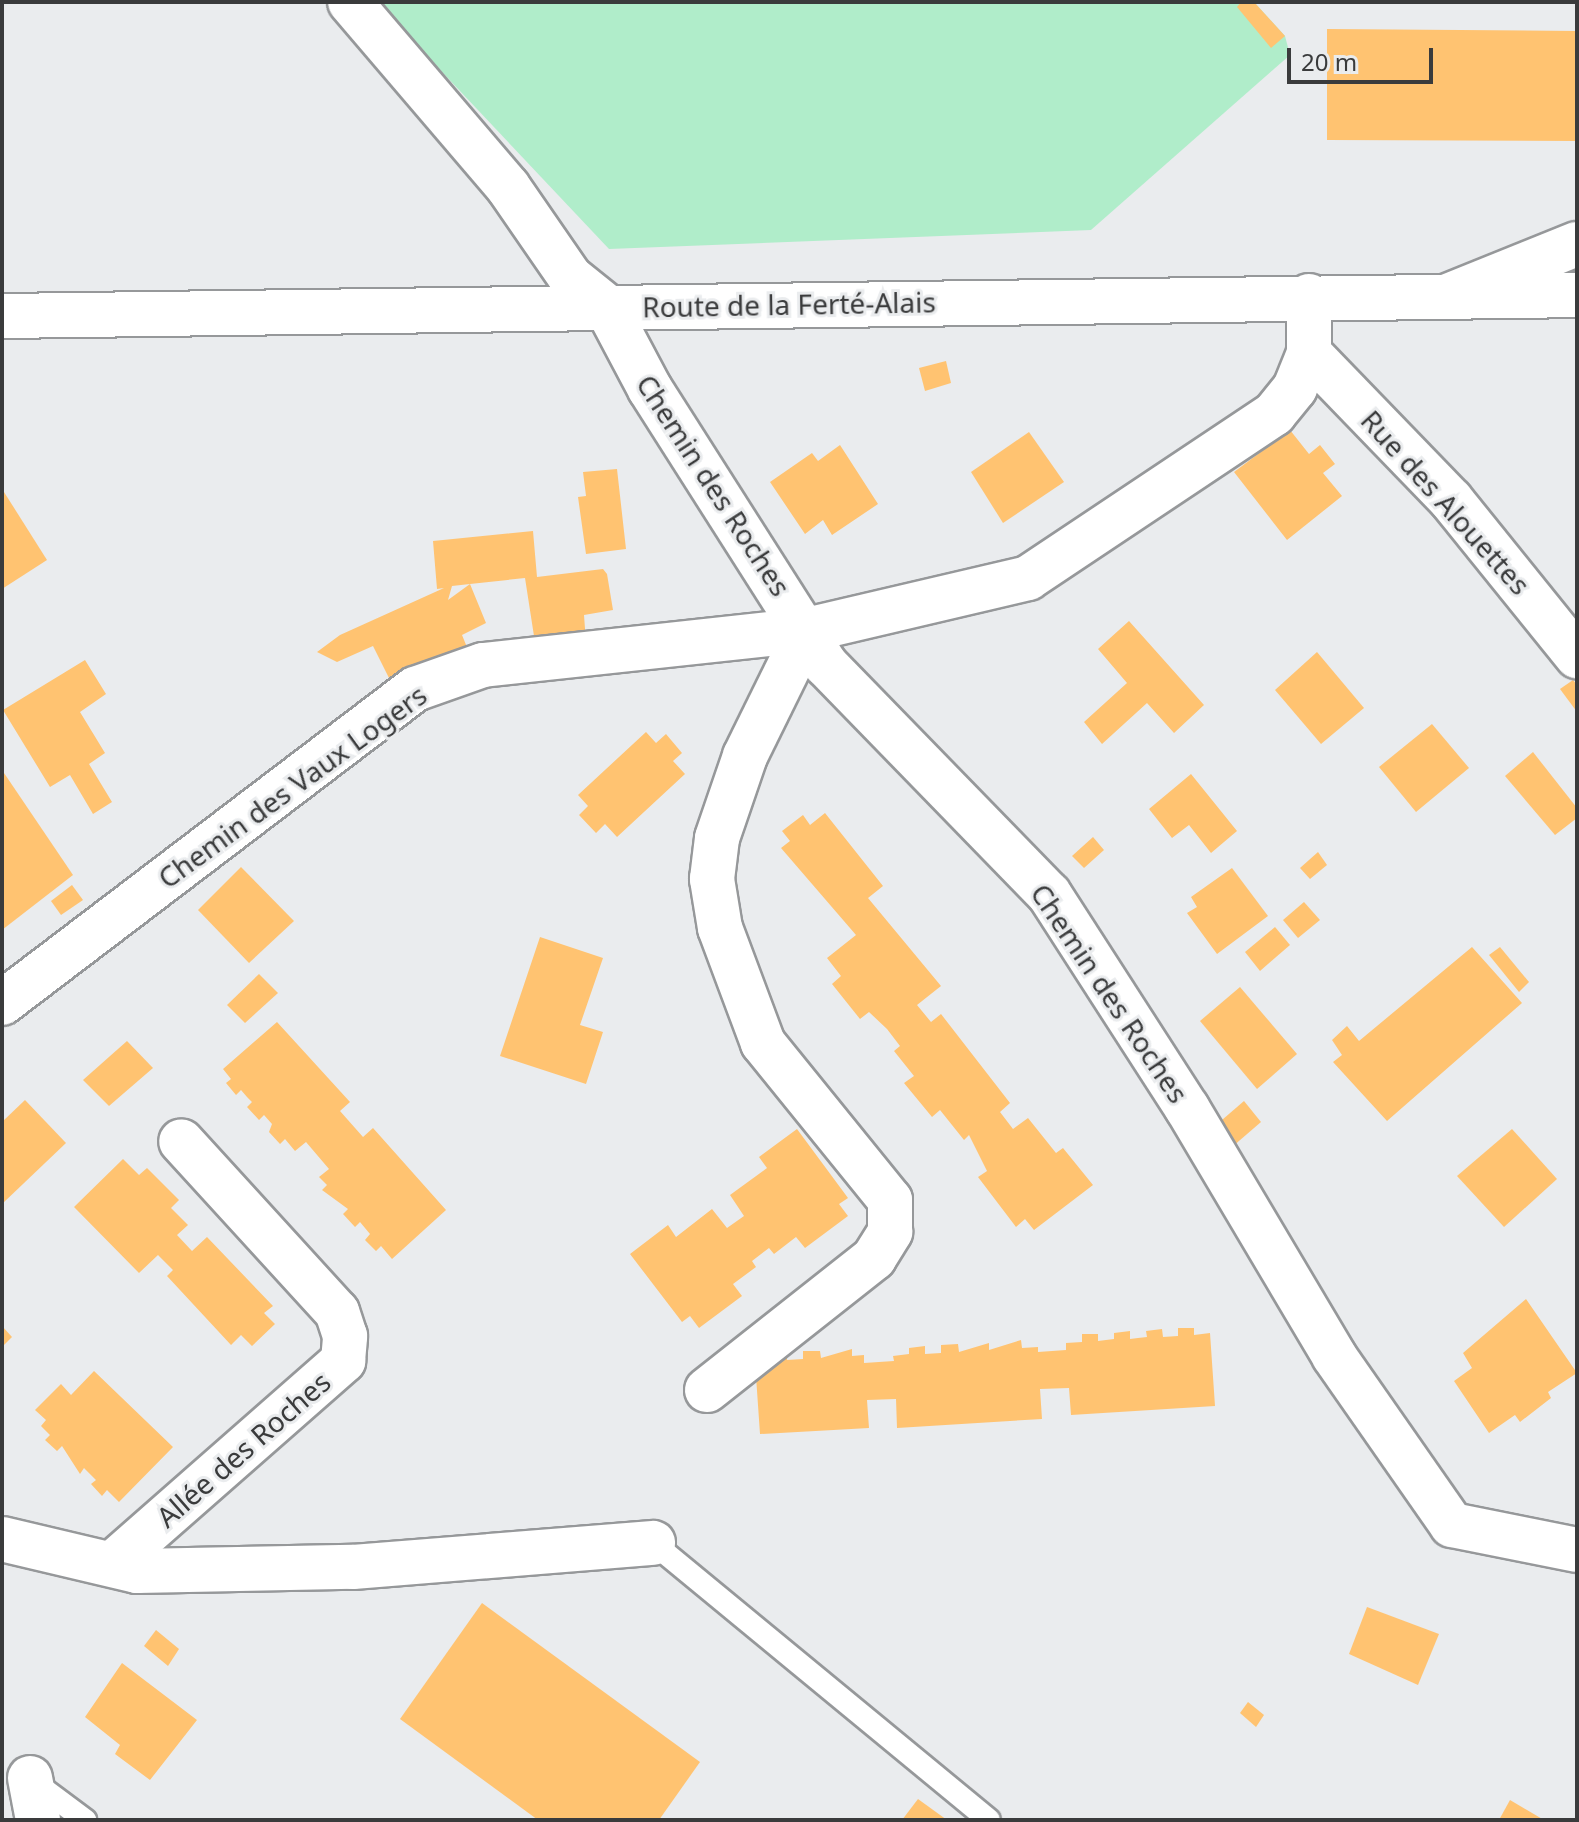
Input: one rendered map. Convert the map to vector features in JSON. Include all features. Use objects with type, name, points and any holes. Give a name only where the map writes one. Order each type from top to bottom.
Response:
[{"type":"street","points":[[350,2],[508,187],[570,277],[606,306]]},
{"type":"street","points":[[1448,296],[1577,244]]},
{"type":"street","name":"Route de la Ferté-Alais","points":[[2,316],[1309,296],[1577,295]]},
{"type":"street","points":[[1309,296],[1309,353]]},
{"type":"street","name":"Chemin des Roches","points":[[606,306],[650,389],[807,630],[826,665],[1049,894],[1187,1108],[1334,1356],[1452,1525],[1577,1550]]},
{"type":"street","name":"Chemin des Vaux Logers","points":[[2,1003],[415,689],[483,665],[807,630],[1028,578],[1274,414],[1295,388],[1309,353]]},
{"type":"street","name":"Rue des Alouettes","points":[[1309,353],[1471,523],[1577,656]]},
{"type":"street","points":[[707,1390],[874,1258],[890,1232],[890,1200],[763,1043],[720,928],[712,879],[717,838],[745,756],[807,630]]},
{"type":"street","name":"Allée des Roches","points":[[112,1564],[343,1361],[345,1336],[337,1312],[181,1141]]},
{"type":"street","points":[[2,1539],[137,1571],[353,1567],[653,1543]]},
{"type":"lane","points":[[653,1543],[989,1820]]},
{"type":"lane","points":[[34,1799],[85,1820]]},
{"type":"green space","points":[[376,2],[1254,2],[1285,36],[1290,55],[1091,230],[609,249]]},
{"type":"building","points":[[1241,2],[1254,2],[1285,36],[1271,48],[1237,7]]},
{"type":"building","points":[[1327,29],[1577,31],[1577,141],[1327,140]]},
{"type":"building","points":[[946,361],[951,383],[925,391],[919,368]]},
{"type":"building","points":[[1290,430],[1309,454],[1320,445],[1335,464],[1323,473],[1342,496],[1287,540],[1234,472]]},
{"type":"building","points":[[1029,432],[1064,482],[1003,523],[971,472]]},
{"type":"building","points":[[840,445],[878,504],[832,535],[823,520],[805,534],[770,482],[812,453],[818,461]]},
{"type":"building","points":[[617,469],[626,549],[586,554],[578,497],[586,496],[583,472]]},
{"type":"building","points":[[2,493],[47,560],[2,589]]},
{"type":"building","points":[[533,531],[537,577],[603,569],[607,574],[613,610],[584,615],[586,642],[536,649],[525,578],[470,584],[486,623],[462,635],[471,657],[395,690],[373,646],[337,662],[317,652],[340,635],[444,588],[437,589],[433,541]],"holes":[[[470,584],[448,600],[452,586]]]},
{"type":"building","points":[[1129,621],[1204,705],[1174,733],[1147,703],[1102,744],[1084,722],[1127,683],[1098,649]]},
{"type":"building","points":[[1317,652],[1364,708],[1321,744],[1275,690]]},
{"type":"building","points":[[85,660],[106,694],[80,712],[105,753],[89,764],[112,802],[93,814],[70,775],[50,787],[3,710]]},
{"type":"building","points":[[1573,680],[1577,685],[1577,712],[1560,689]]},
{"type":"building","points":[[1432,724],[1469,768],[1416,812],[1379,767]]},
{"type":"building","points":[[646,732],[656,743],[666,734],[682,753],[673,761],[685,774],[617,837],[605,824],[596,833],[579,815],[588,806],[578,795]]},
{"type":"building","points":[[1533,752],[1577,808],[1577,818],[1555,835],[1505,776]]},
{"type":"building","points":[[2,770],[73,875],[2,930]]},
{"type":"building","points":[[1191,774],[1237,831],[1211,853],[1189,825],[1172,838],[1149,809]]},
{"type":"building","points":[[825,813],[883,886],[868,898],[941,986],[917,1005],[931,1022],[941,1014],[1010,1103],[1000,1112],[1013,1129],[1028,1118],[1056,1153],[1063,1148],[1093,1185],[1034,1230],[1025,1219],[1016,1227],[978,1177],[987,1171],[969,1135],[964,1140],[940,1110],[932,1117],[904,1083],[914,1076],[894,1051],[900,1046],[887,1029],[869,1012],[860,1019],[832,984],[841,976],[827,958],[856,935],[781,848],[790,841],[782,831],[803,815],[810,825]]},
{"type":"building","points":[[1093,837],[1104,850],[1084,868],[1072,856]]},
{"type":"building","points":[[1318,852],[1327,865],[1310,879],[1300,868]]},
{"type":"building","points":[[241,867],[294,921],[249,963],[198,910]]},
{"type":"building","points":[[1232,868],[1268,916],[1217,954],[1187,913],[1197,907],[1191,897]]},
{"type":"building","points":[[72,885],[83,900],[61,915],[51,901]]},
{"type":"building","points":[[1304,902],[1320,920],[1298,938],[1283,920]]},
{"type":"building","points":[[1275,927],[1290,945],[1260,971],[1245,952]]},
{"type":"building","points":[[540,937],[603,958],[580,1025],[603,1032],[586,1084],[500,1056]]},
{"type":"building","points":[[1472,947],[1522,1003],[1387,1121],[1333,1062],[1342,1055],[1332,1040],[1347,1026],[1359,1041]]},
{"type":"building","points":[[1500,947],[1529,982],[1519,992],[1489,955]]},
{"type":"building","points":[[259,974],[278,993],[245,1023],[227,1005]]},
{"type":"building","points":[[1240,987],[1297,1054],[1257,1089],[1200,1021]]},
{"type":"building","points":[[277,1022],[350,1102],[340,1111],[363,1137],[373,1128],[446,1210],[392,1259],[381,1246],[376,1251],[365,1240],[370,1234],[360,1222],[355,1227],[343,1214],[348,1209],[322,1190],[327,1185],[319,1177],[329,1169],[306,1142],[295,1151],[285,1139],[280,1144],[269,1132],[272,1124],[264,1115],[259,1120],[247,1107],[252,1102],[241,1090],[236,1095],[226,1083],[231,1079],[223,1069]]},
{"type":"building","points":[[127,1041],[153,1068],[109,1106],[83,1080]]},
{"type":"building","points":[[25,1100],[66,1143],[2,1204],[2,1122]]},
{"type":"building","points":[[1244,1101],[1261,1122],[1232,1147],[1215,1126]]},
{"type":"building","points":[[797,1129],[848,1198],[839,1204],[848,1216],[805,1248],[796,1237],[774,1254],[769,1248],[752,1261],[756,1267],[733,1284],[742,1296],[699,1328],[690,1316],[682,1322],[630,1254],[668,1225],[676,1237],[712,1209],[727,1228],[744,1216],[730,1195],[767,1168],[759,1157]]},
{"type":"building","points":[[1512,1129],[1557,1179],[1504,1227],[1457,1176]]},
{"type":"building","points":[[123,1159],[139,1175],[147,1168],[179,1200],[171,1208],[188,1225],[177,1235],[192,1251],[207,1237],[273,1306],[264,1313],[275,1324],[252,1346],[241,1335],[231,1345],[167,1276],[173,1270],[158,1255],[139,1273],[74,1207]]},
{"type":"building","points":[[1526,1299],[1577,1373],[1548,1392],[1551,1398],[1520,1422],[1515,1415],[1489,1433],[1454,1381],[1472,1368],[1463,1353]]},
{"type":"building","points":[[2,1326],[12,1337],[2,1347]]},
{"type":"building","points":[[1178,1328],[1194,1328],[1194,1335],[1210,1333],[1215,1406],[1071,1415],[1069,1388],[1040,1389],[1042,1419],[897,1428],[896,1399],[867,1400],[869,1428],[760,1434],[755,1362],[787,1353],[787,1360],[803,1359],[803,1351],[820,1351],[821,1358],[852,1349],[852,1356],[864,1355],[864,1363],[894,1361],[893,1356],[909,1354],[909,1348],[925,1346],[925,1354],[941,1353],[941,1345],[958,1344],[959,1352],[989,1343],[989,1350],[1021,1340],[1022,1348],[1038,1347],[1038,1352],[1066,1350],[1066,1343],[1082,1342],[1082,1334],[1098,1334],[1098,1341],[1114,1339],[1114,1333],[1130,1331],[1130,1339],[1147,1337],[1146,1331],[1162,1329],[1163,1337],[1178,1336]]},
{"type":"building","points":[[94,1371],[173,1447],[119,1502],[107,1490],[102,1496],[91,1484],[96,1480],[84,1468],[80,1474],[62,1446],[57,1451],[45,1440],[50,1435],[41,1426],[46,1420],[35,1410],[61,1384],[71,1395]]},
{"type":"building","points":[[482,1603],[700,1762],[659,1820],[538,1820],[400,1719]]},
{"type":"building","points":[[1367,1607],[1439,1634],[1418,1685],[1349,1654]]},
{"type":"building","points":[[156,1630],[179,1649],[168,1666],[144,1646]]},
{"type":"building","points":[[122,1663],[197,1720],[150,1780],[115,1754],[120,1745],[85,1717]]},
{"type":"building","points":[[1248,1702],[1264,1715],[1256,1727],[1240,1713]]},
{"type":"building","points":[[918,1799],[947,1820],[902,1820]]},
{"type":"building","points":[[1510,1800],[1544,1820],[1499,1820]]}]
